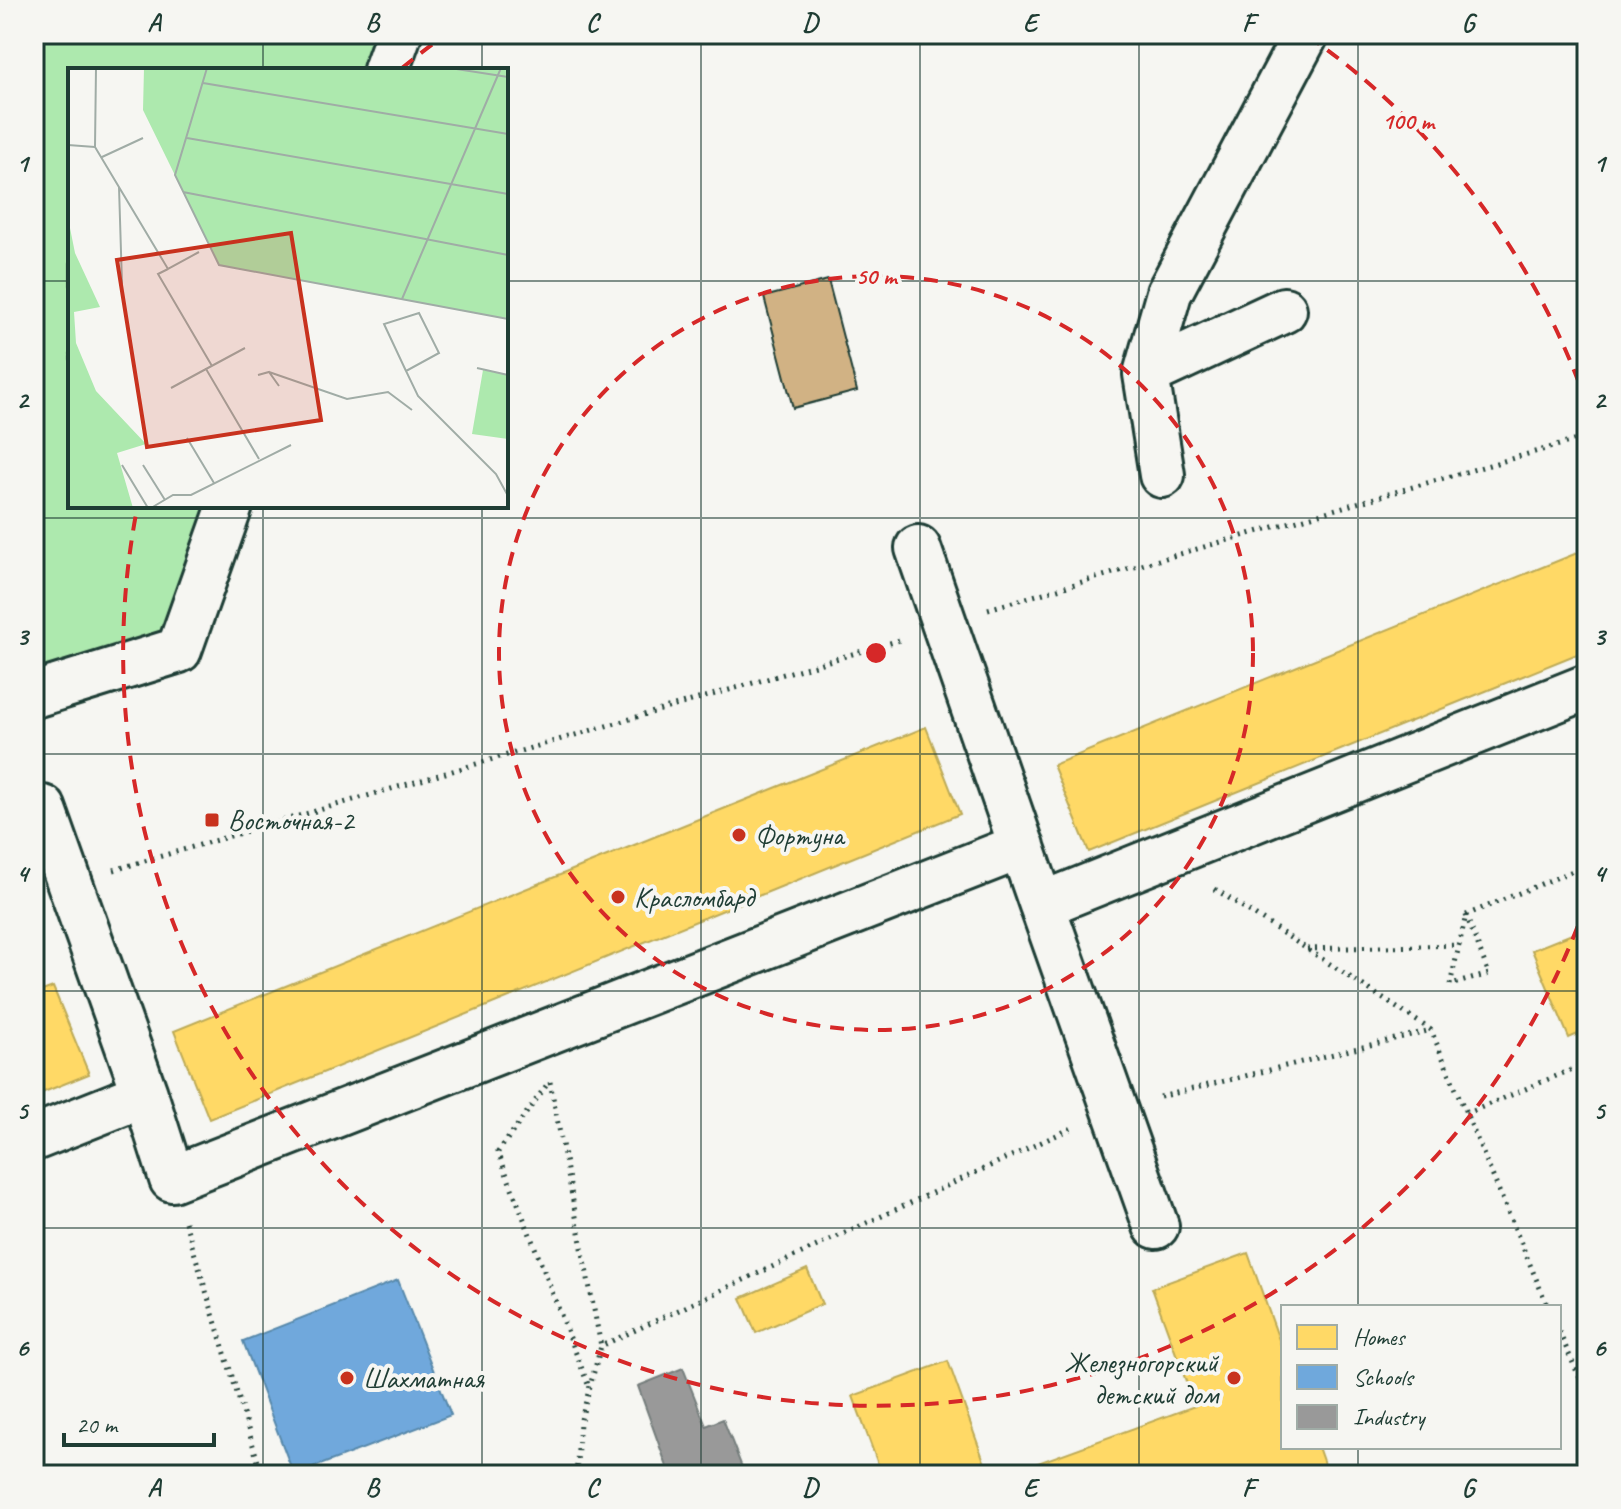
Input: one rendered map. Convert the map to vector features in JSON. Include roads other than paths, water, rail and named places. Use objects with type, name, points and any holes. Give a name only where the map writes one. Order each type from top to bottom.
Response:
[{"type":"lane","points":[[387,68],[399,34]]},
{"type":"lane","points":[[1162,475],[1146,374],[1169,293],[1306,34]]},
{"type":"lane","points":[[1146,374],[1284,310]]},
{"type":"lane","points":[[34,695],[179,650],[229,508]]},
{"type":"lane","points":[[918,548],[1156,1226]]},
{"type":"lane","points":[[1042,905],[1587,687]]},
{"type":"lane","points":[[43,808],[145,1094],[172,1179],[1022,846]]},
{"type":"lane","points":[[34,1138],[145,1094]]},
{"type":"place","name":"Восточная-2","points":[[212,820]]},
{"type":"place","name":"Фортуна","points":[[739,835]]},
{"type":"place","name":"Красломбард","points":[[618,897]]},
{"type":"place","name":"Шахматная","points":[[347,1378]]},
{"type":"place","name":"Железногорский детский дом","points":[[1234,1378]]}]
